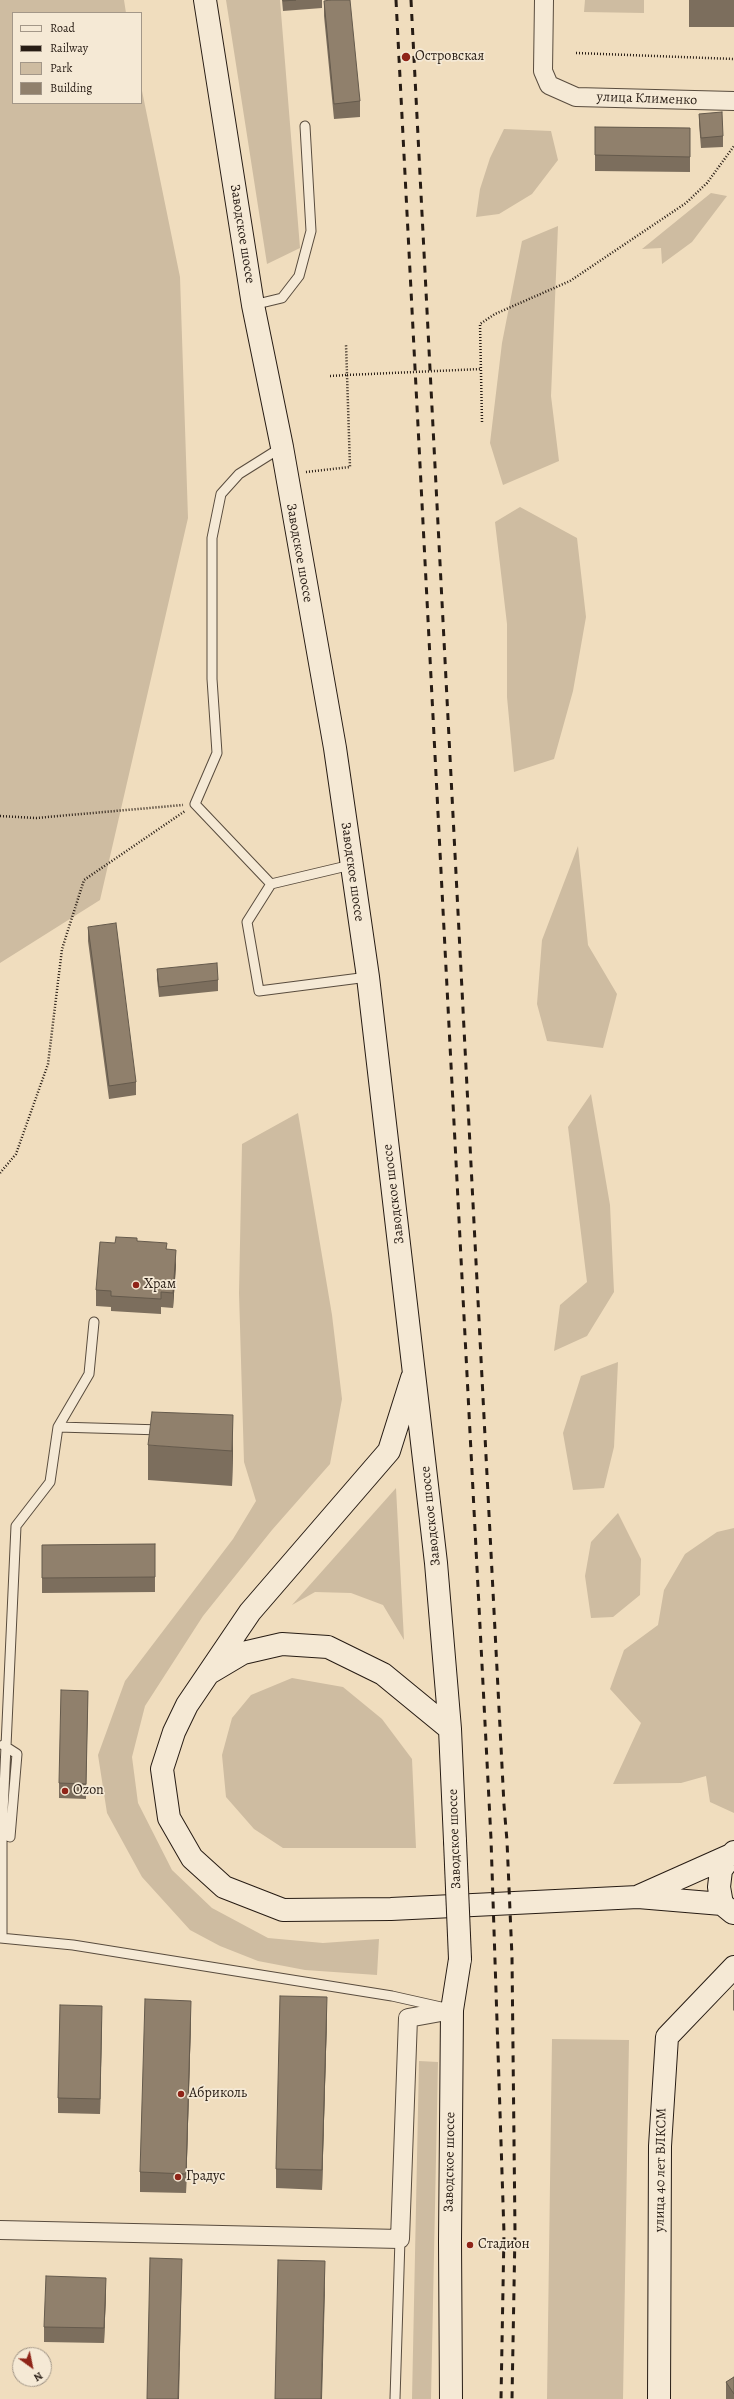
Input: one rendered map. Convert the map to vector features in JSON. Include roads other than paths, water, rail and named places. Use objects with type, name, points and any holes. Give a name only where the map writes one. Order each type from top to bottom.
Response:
[{"type":"main road","name":"Заводское шоссе","points":[[204,0],[254,305],[282,447],[285,476],[335,748],[350,865],[368,977],[436,1563],[450,1729],[460,1959],[452,2010],[450,2241],[451,2399]]},
{"type":"main road","points":[[414,1370],[389,1451],[250,1612],[207,1674],[187,1706],[174,1732],[162,1769],[169,1818],[192,1858],[224,1887],[283,1910],[390,1909],[638,1897],[728,1908]]},
{"type":"main road","points":[[207,1674],[243,1653],[282,1644],[328,1647],[383,1674],[450,1729]]},
{"type":"main road","points":[[638,1897],[732,1854]]},
{"type":"main road","points":[[728,1908],[719,1887],[721,1870],[732,1854]]},
{"type":"main road","name":"улица 40 лет ВЛКСМ","points":[[659,2399],[660,2146],[667,2037],[734,1967]]},
{"type":"street","name":"улица Клименко","points":[[544,0],[543,71],[549,85],[560,91],[576,97],[734,101]]},
{"type":"street","points":[[0,2230],[400,2240],[408,2018],[452,2010]]},
{"type":"lane","points":[[254,305],[282,298],[299,276],[311,231],[305,126]]},
{"type":"lane","points":[[270,884],[195,804],[217,754],[212,679],[212,538],[221,494],[238,474],[282,447]]},
{"type":"lane","points":[[350,865],[270,884],[247,922],[259,991],[368,977]]},
{"type":"lane","points":[[94,1322],[88,1374],[58,1427],[50,1482],[16,1526],[1,1834],[1,1938],[73,1945],[392,1996],[452,2010]]},
{"type":"lane","points":[[58,1427],[169,1430]]},
{"type":"lane","points":[[0,1743],[16,1754],[10,1837],[1,1834]]},
{"type":"lane","points":[[396,2399],[400,2240]]},
{"type":"railway","points":[[396,0],[491,1839],[504,2233],[501,2399]]},
{"type":"railway","points":[[411,0],[512,1957],[515,2232],[512,2399]]},
{"type":"place","name":"Островская","points":[[406,57]]},
{"type":"place","name":"Храм","points":[[136,1285]]},
{"type":"place","name":"Ozon","points":[[65,1791]]},
{"type":"place","name":"Абриколь","points":[[181,2094]]},
{"type":"place","name":"Градус","points":[[178,2177]]},
{"type":"place","name":"Стадион","points":[[470,2245]]}]
